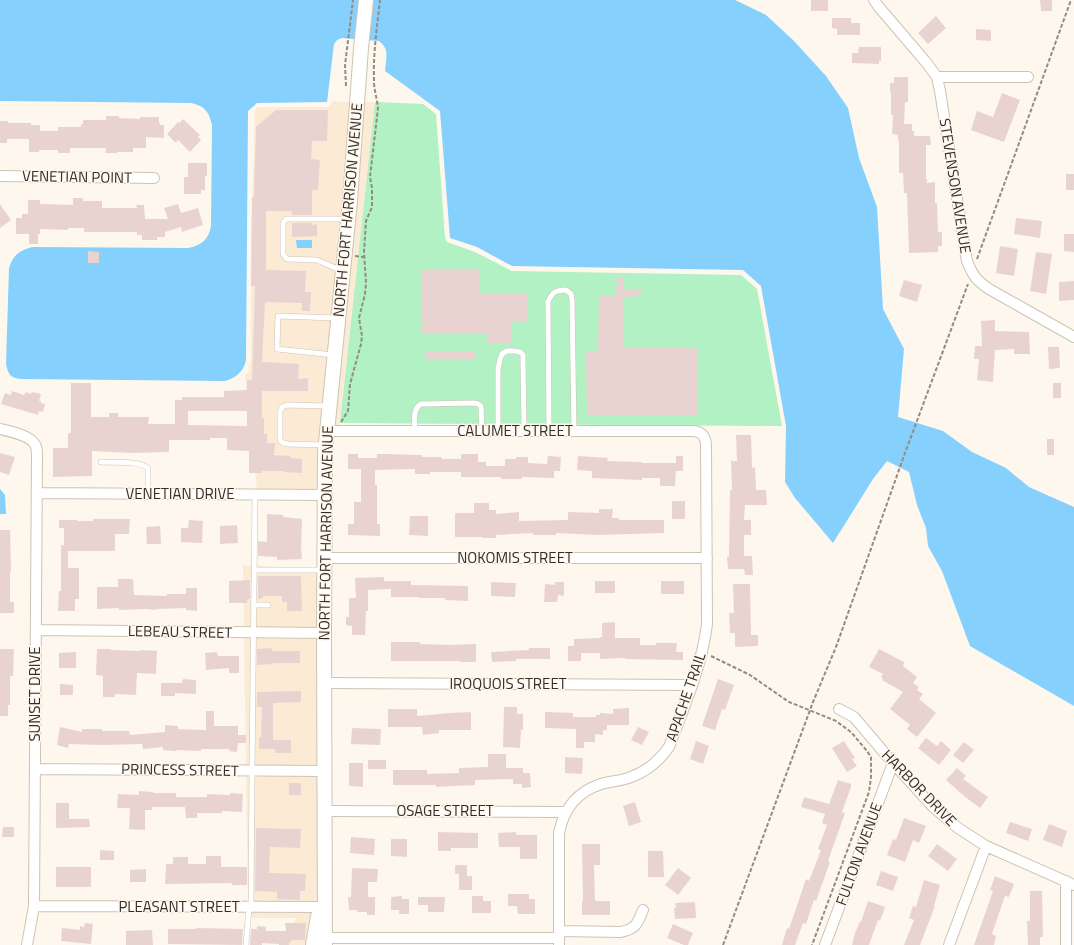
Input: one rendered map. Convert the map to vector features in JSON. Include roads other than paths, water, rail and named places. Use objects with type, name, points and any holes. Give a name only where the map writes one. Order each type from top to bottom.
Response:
[{"type":"main road","name":"NORTH FORT HARRISON AVENUE","points":[[321,943],[318,916],[325,907],[324,495],[330,436],[330,406],[348,219],[354,49],[366,0]]},
{"type":"street","name":"STEVENSON AVENUE","points":[[874,0],[937,77],[942,99],[967,261],[972,273],[978,281],[990,289],[1074,337]]},
{"type":"street","points":[[937,77],[1028,77]]},
{"type":"street","name":"VENETIAN POINT","points":[[0,176],[154,178]]},
{"type":"street","name":"SUNSET DRIVE","points":[[0,428],[30,439],[37,449],[34,906],[27,945]]},
{"type":"street","name":"CALUMET STREET","points":[[330,436],[415,431],[694,431],[702,434]]},
{"type":"street","name":"APACHE TRAIL","points":[[559,938],[559,832],[565,812],[573,801],[585,792],[601,784],[630,778],[644,772],[654,765],[669,747],[703,650],[707,624],[707,558],[706,444],[702,434]]},
{"type":"street","name":"VENETIAN DRIVE","points":[[37,493],[324,495]]},
{"type":"street","name":"NOKOMIS STREET","points":[[324,564],[707,558]]},
{"type":"street","name":"LEBEAU STREET","points":[[36,630],[324,633]]},
{"type":"street","name":"IROQUOIS STREET","points":[[324,683],[692,685]]},
{"type":"street","name":"HARBOR DRIVE","points":[[839,709],[854,717],[933,807],[958,828],[986,846],[1070,883]]},
{"type":"street","name":"FULTON AVENUE","points":[[825,945],[893,763]]},
{"type":"street","name":"PRINCESS STREET","points":[[35,769],[324,771]]},
{"type":"street","name":"OSAGE STREET","points":[[324,811],[565,812]]},
{"type":"street","points":[[949,945],[986,846]]},
{"type":"street","points":[[1066,945],[1070,883]]},
{"type":"street","name":"PLEASANT STREET","points":[[34,906],[325,907]]},
{"type":"street","points":[[321,943],[559,938],[621,932],[630,930],[636,925],[643,910]]},
{"type":"lane","points":[[344,271],[317,260],[287,259],[283,254],[283,223],[286,219],[348,219]]},
{"type":"lane","points":[[549,431],[548,302],[551,295],[558,290],[566,290],[571,294],[572,300],[574,431]]},
{"type":"lane","points":[[335,355],[277,349],[278,316],[339,318]]},
{"type":"lane","points":[[498,431],[498,370],[502,354],[507,351],[520,352],[522,354],[524,431]]},
{"type":"lane","points":[[415,431],[415,410],[417,406],[421,404],[466,403],[478,404],[481,406],[482,431]]},
{"type":"lane","points":[[330,406],[287,404],[282,407],[280,412],[280,440],[283,443],[288,444],[308,445],[330,436]]},
{"type":"lane","points":[[102,462],[138,463],[145,465],[148,468],[148,494]]},
{"type":"lane","points":[[246,945],[250,907],[254,494]]},
{"type":"lane","points":[[254,570],[324,564]]},
{"type":"lane","points":[[253,605],[268,605]]},
{"type":"water","points":[[0,0],[735,0],[766,15],[793,40],[826,76],[848,108],[859,158],[877,207],[883,309],[904,349],[898,417],[943,431],[972,452],[1006,468],[1029,487],[1074,507],[1074,706],[970,646],[942,571],[928,546],[926,528],[917,505],[909,472],[887,461],[873,479],[833,543],[795,498],[785,482],[786,426],[761,286],[743,270],[512,266],[477,247],[450,238],[440,111],[385,71],[386,51],[385,47],[379,41],[342,38],[337,40],[334,44],[327,102],[257,103],[248,111],[246,360],[239,374],[225,381],[21,379],[12,377],[6,364],[9,268],[12,260],[23,250],[32,247],[188,248],[200,244],[208,235],[211,226],[212,125],[205,110],[191,103],[0,101]]},
{"type":"water","points":[[296,240],[312,240],[312,248],[297,248]]},
{"type":"water","points":[[0,489],[5,495],[6,514],[0,514]]}]
